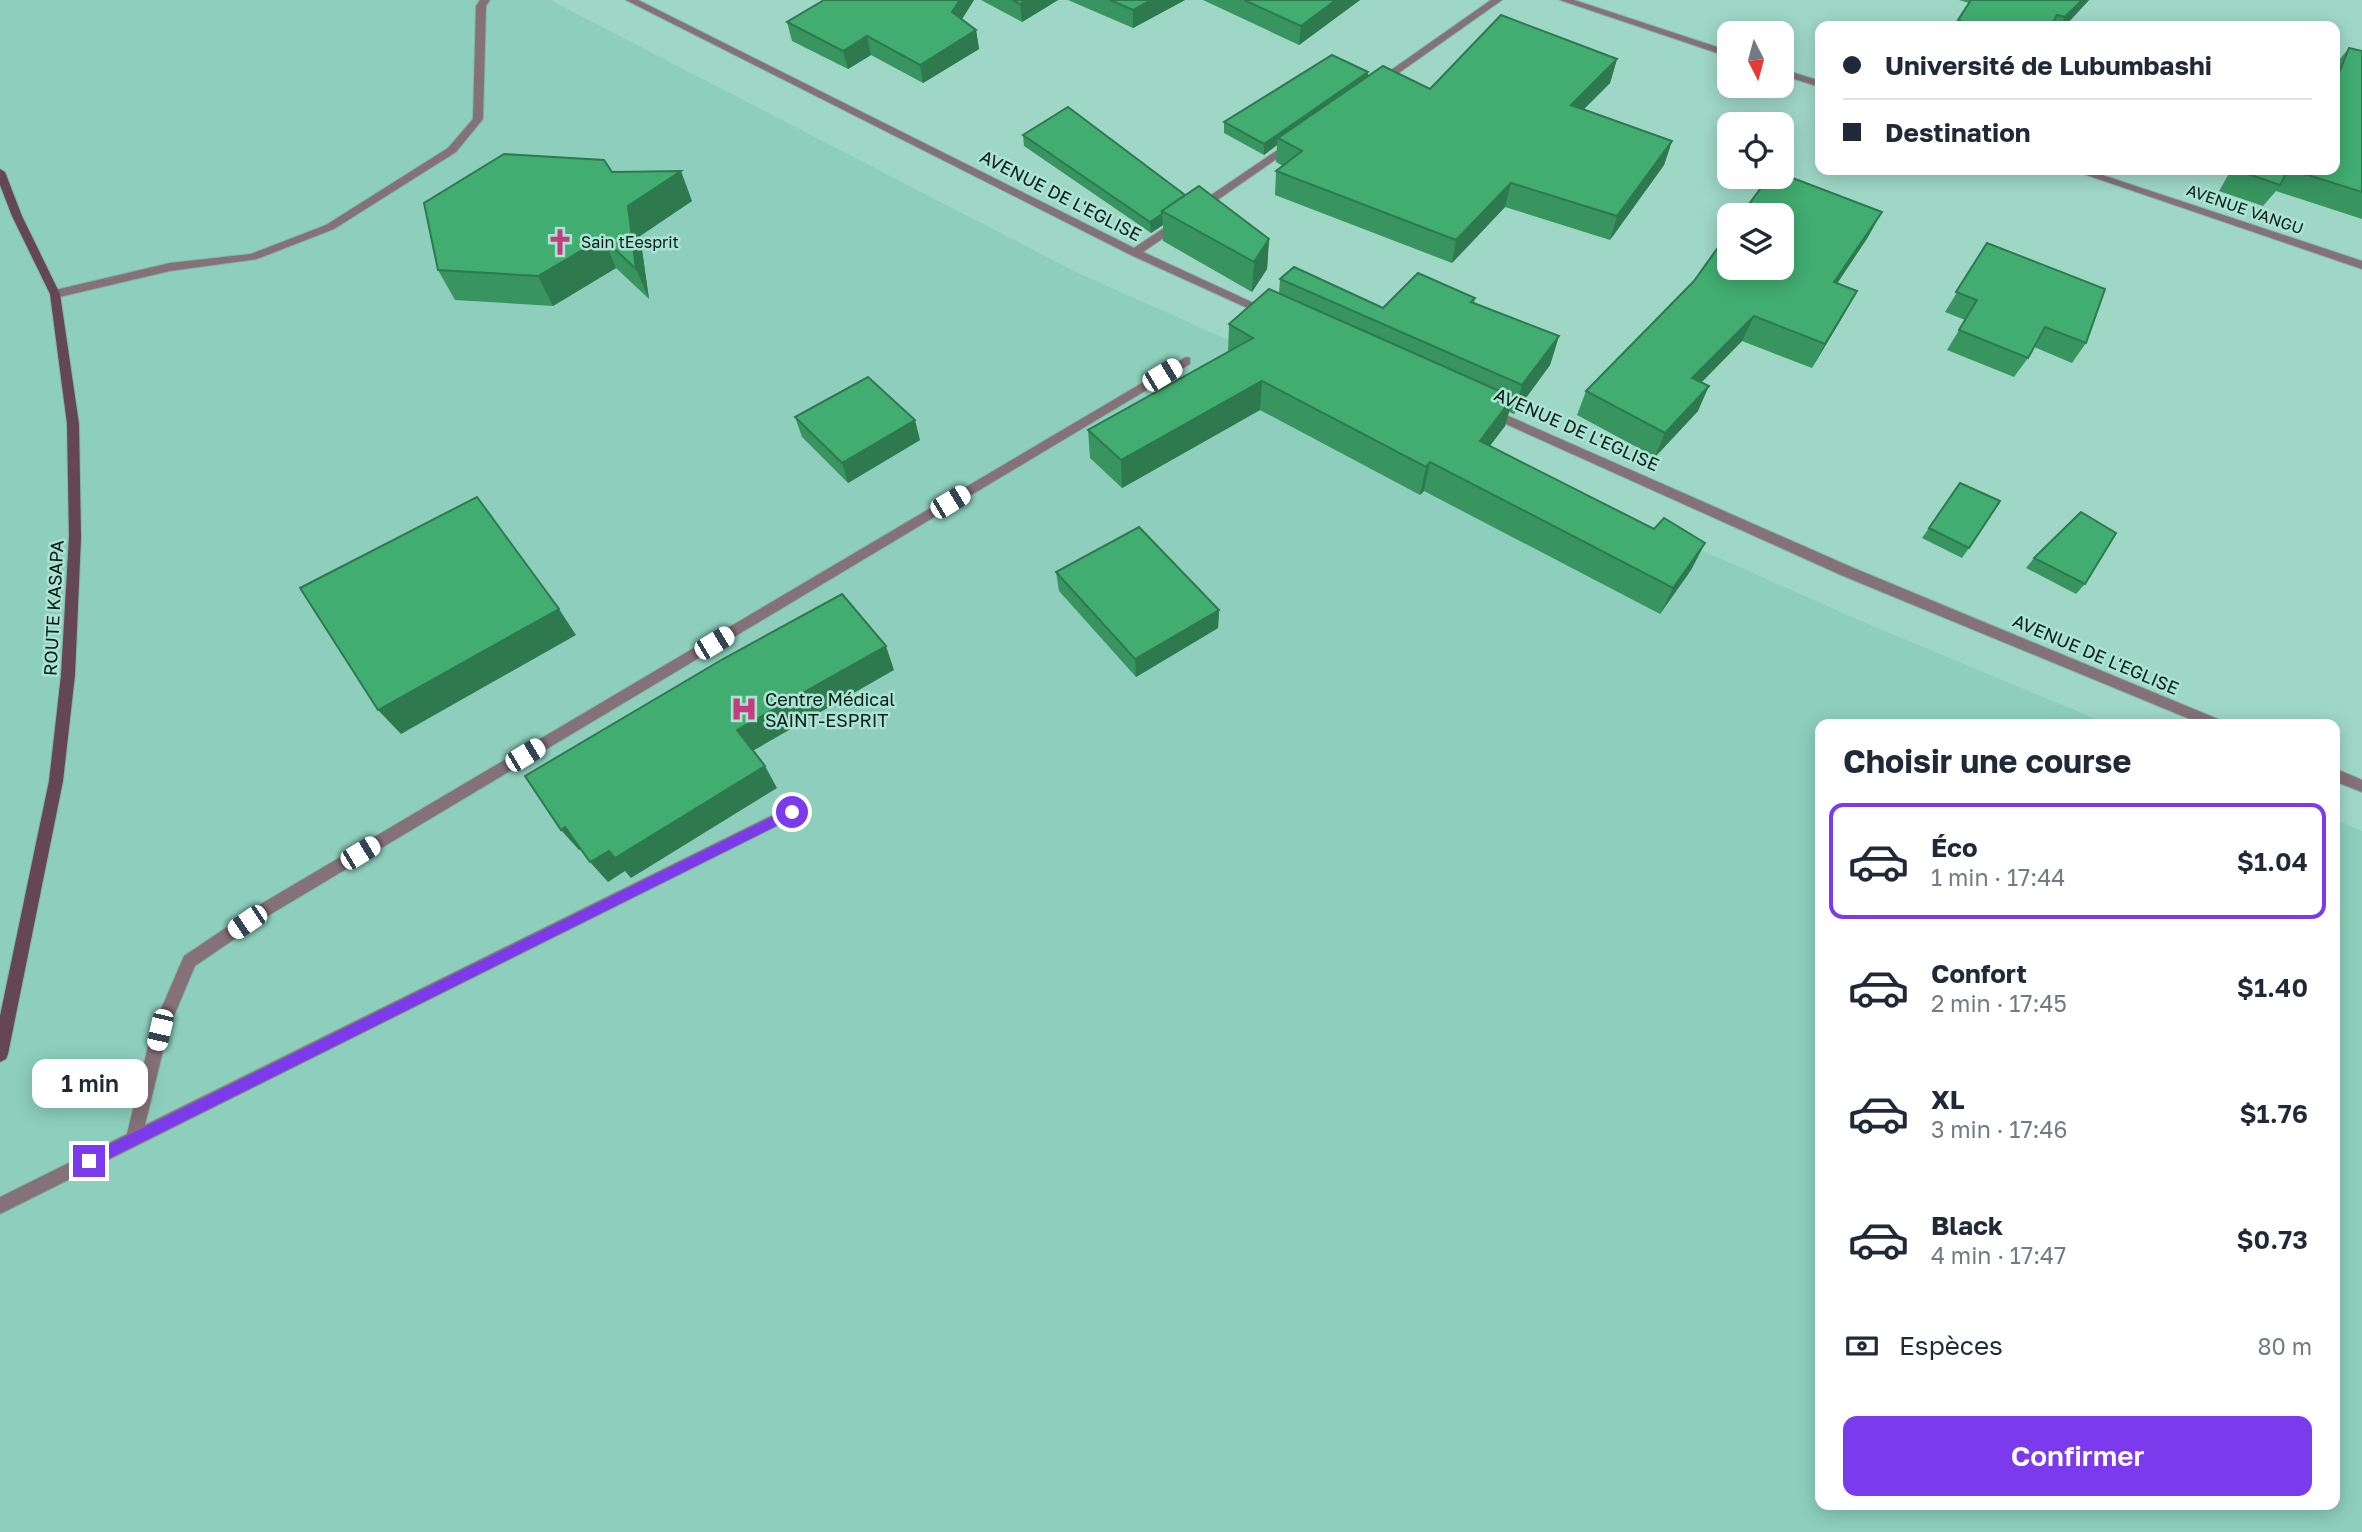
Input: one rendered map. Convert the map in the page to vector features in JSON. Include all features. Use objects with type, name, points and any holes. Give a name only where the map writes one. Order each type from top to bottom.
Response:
[{"type":"main road","name":"ROUTE KASAPA","points":[[0,172],[17,216],[55,293],[73,424],[75,537],[68,675],[56,781],[0,1054]]},
{"type":"street","points":[[55,293],[170,267],[253,257],[330,227],[452,150],[478,118],[481,6],[485,0]]},
{"type":"street","name":"AVENUE DE L'EGLISE","points":[[631,0],[1135,253],[1274,316]]},
{"type":"street","points":[[1372,87],[1497,0]]},
{"type":"street","points":[[1565,0],[1717,50]]},
{"type":"street","points":[[1794,76],[1815,83]]},
{"type":"street","points":[[1135,253],[1304,135]]},
{"type":"street","name":"AVENUE VANGU","points":[[2092,175],[2362,265]]},
{"type":"street","points":[[134,1139],[160,1030],[189,961],[266,909],[1186,361]]},
{"type":"street","name":"AVENUE DE L'EGLISE","points":[[1478,407],[1846,571],[2203,719]]},
{"type":"street","points":[[2340,777],[2362,786]]},
{"type":"street","points":[[0,1206],[792,812]]},
{"type":"shaded area","points":[[0,0],[550,0],[1076,272],[1861,621],[2096,719],[1815,719],[1815,1510],[2340,1510],[2340,821],[2362,831],[2362,1532],[0,1532]]},
{"type":"building","points":[[824,0],[960,0],[952,12],[976,30],[920,65],[867,36],[843,51],[787,22]]},
{"type":"building","points":[[1110,0],[1151,0],[1133,10]]},
{"type":"building","points":[[1244,0],[1336,0],[1301,26]]},
{"type":"building","points":[[1971,0],[2082,0],[2065,17],[2057,15],[2054,21],[1958,20]]},
{"type":"building","points":[[1501,15],[1617,59],[1571,105],[1672,141],[1617,216],[1511,183],[1456,240],[1276,171],[1302,151],[1278,138],[1383,66],[1430,89]]},
{"type":"building","points":[[2349,48],[2362,51],[2362,192],[2308,175],[2340,175],[2340,71]]},
{"type":"building","points":[[1332,55],[1368,72],[1264,144],[1224,122]]},
{"type":"building","points":[[1068,107],[1185,195],[1150,222],[1023,135]]},
{"type":"building","points":[[504,154],[604,160],[612,172],[681,171],[628,206],[636,269],[603,238],[538,276],[438,270],[424,203]]},
{"type":"building","points":[[2251,175],[2285,175],[2280,185]]},
{"type":"building","points":[[1794,179],[1882,212],[1834,282],[1857,291],[1825,344],[1754,316],[1692,378],[1709,386],[1665,433],[1586,391],[1694,281],[1717,249],[1717,280],[1794,280],[1794,203],[1750,203],[1760,189],[1794,189]]},
{"type":"building","points":[[1199,186],[1269,239],[1254,262],[1162,211]]},
{"type":"building","points":[[1987,243],[2105,289],[2086,343],[2045,327],[2028,358],[1959,330],[1977,300],[1956,292]]},
{"type":"building","points":[[1294,267],[1383,308],[1418,273],[1475,298],[1471,302],[1559,336],[1522,385],[1280,279]]},
{"type":"building","points":[[1269,289],[1513,397],[1480,441],[1654,529],[1664,518],[1705,543],[1673,588],[1430,462],[1426,467],[1262,381],[1121,460],[1088,430],[1253,338],[1229,324]]},
{"type":"building","points":[[868,377],[915,420],[842,463],[795,417]]},
{"type":"building","points":[[1960,483],[2000,501],[1969,548],[1929,528]]},
{"type":"building","points":[[477,497],[559,609],[378,710],[300,588]]},
{"type":"building","points":[[2081,512],[2116,533],[2085,584],[2034,558]]},
{"type":"building","points":[[1139,527],[1219,610],[1135,659],[1056,572]]},
{"type":"building","points":[[842,594],[886,646],[737,730],[765,766],[615,858],[609,851],[590,862],[565,827],[561,830],[525,776],[723,659]]},
{"type":"place","name":"Sain tEesprit","points":[[560,242]]},
{"type":"place","name":"Centre Médical SAINT-ESPRIT","points":[[744,709]]},
{"type":"route","points":[[89,1161],[792,812]]}]
